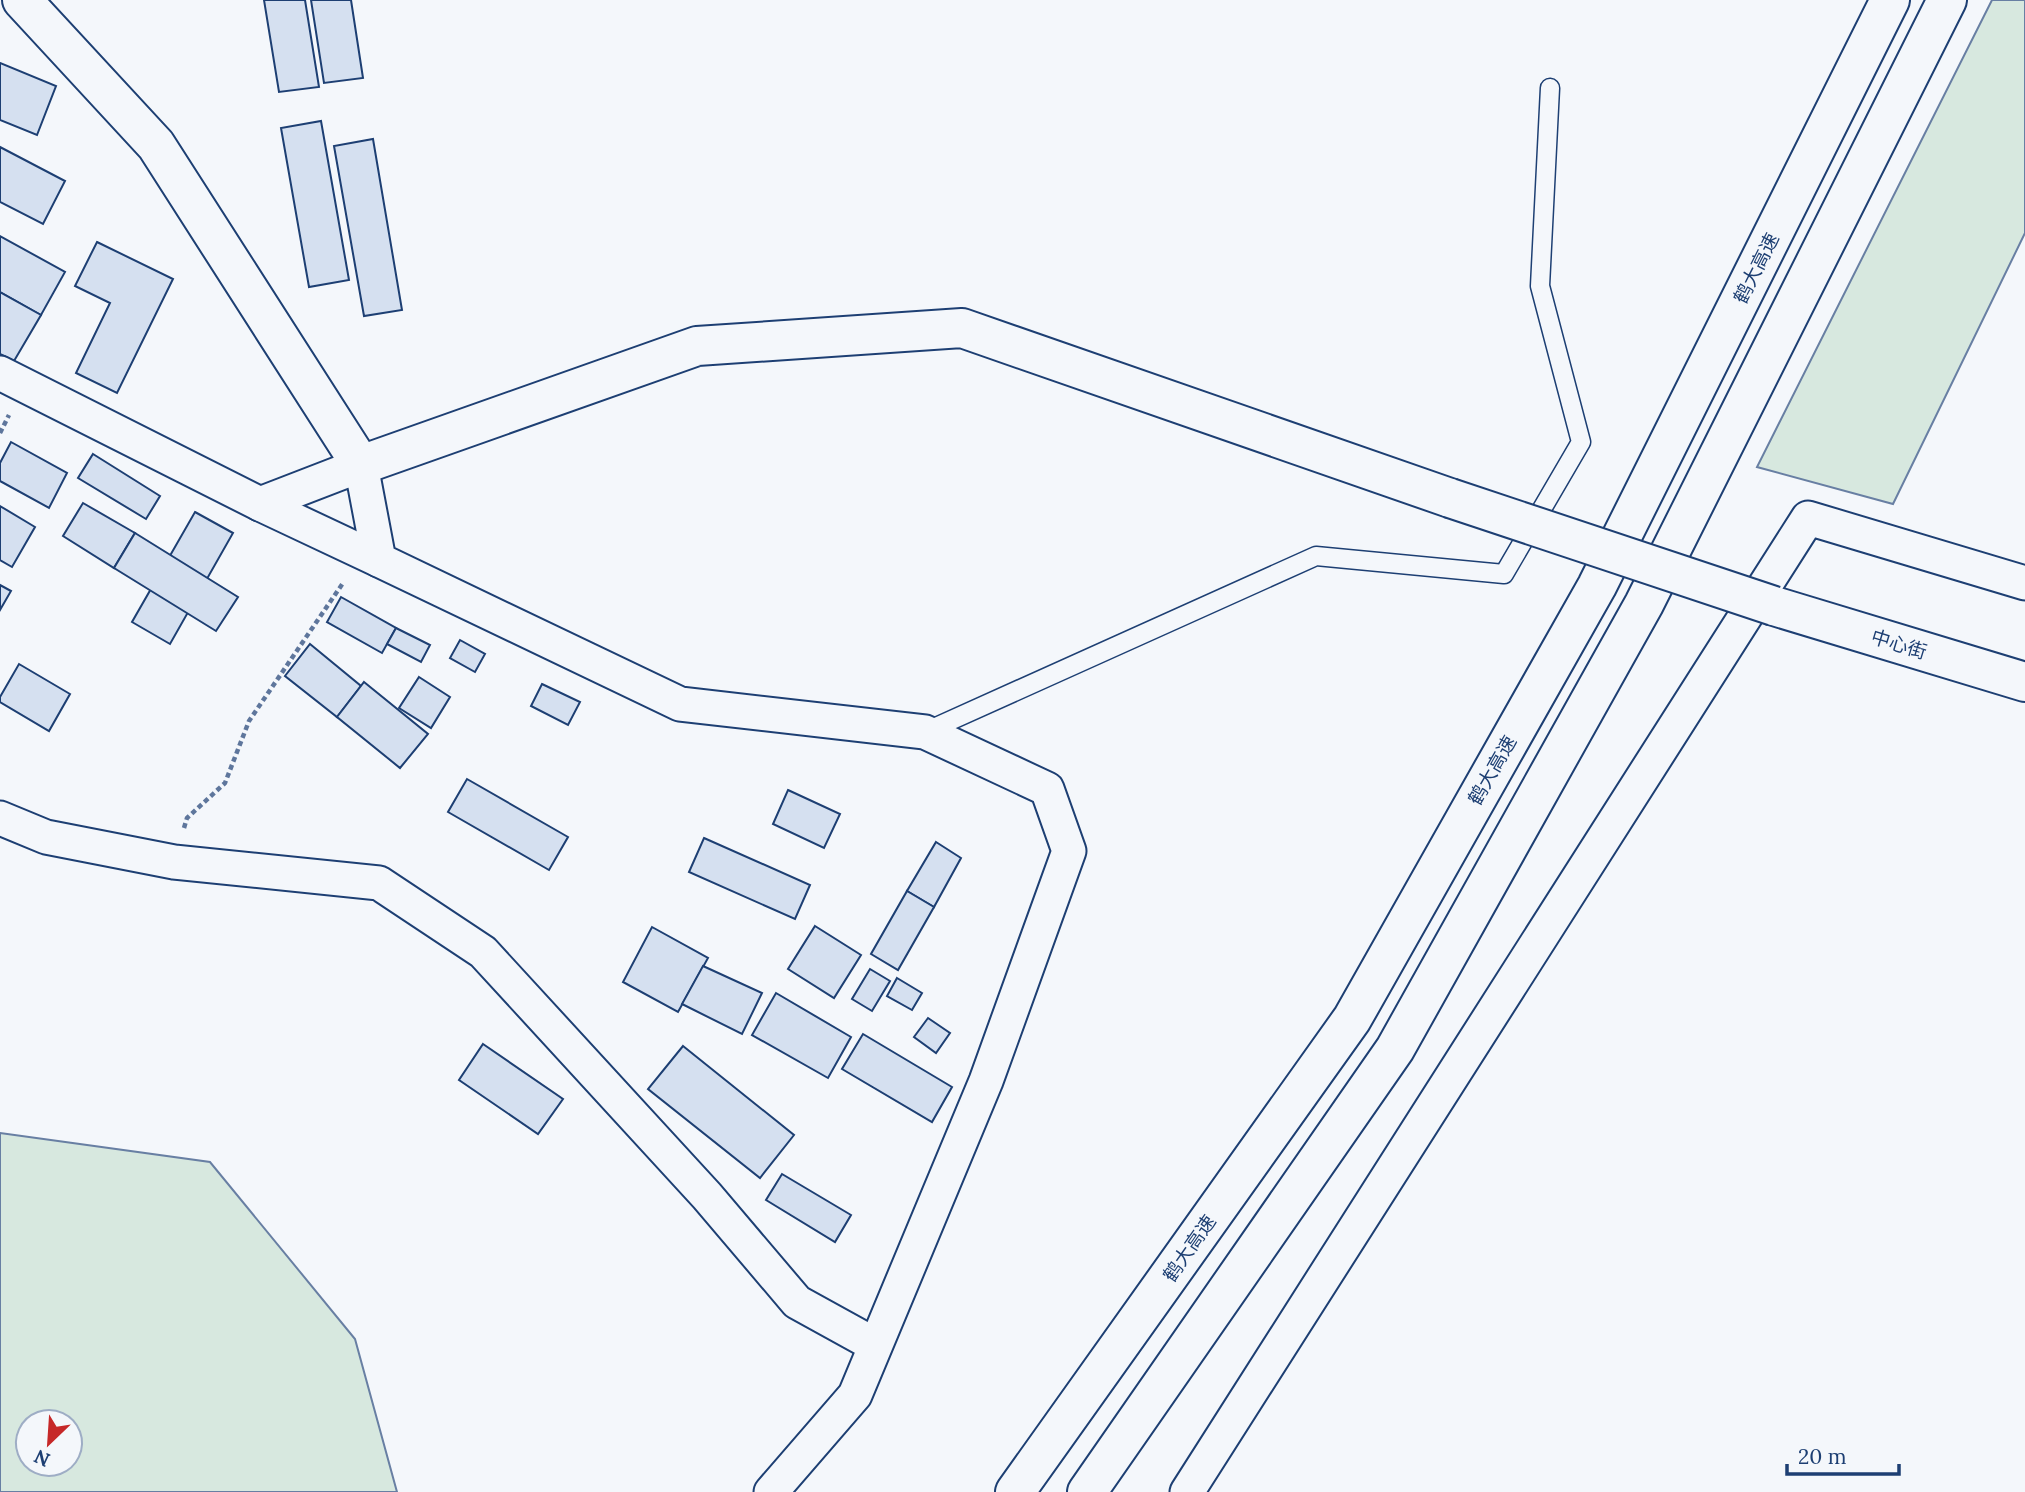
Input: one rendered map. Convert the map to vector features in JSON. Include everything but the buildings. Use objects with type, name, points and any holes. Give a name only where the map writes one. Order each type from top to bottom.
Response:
[{"type":"main road","points":[[22,0],[156,145],[361,465]]},
{"type":"main road","name":"鹤大高速","points":[[1015,1492],[1352,1019],[1597,586],[1890,0]]},
{"type":"main road","points":[[1087,1492],[1395,1049],[1644,604],[1947,0]]},
{"type":"main road","name":"中心街","points":[[361,465],[697,346],[962,328],[1450,498],[1774,606],[2025,682]]},
{"type":"street","points":[[0,373],[260,504],[680,704],[925,732],[1047,789],[1069,851],[986,1081],[855,1395],[771,1492]]},
{"type":"street","points":[[260,504],[361,465],[371,556]]},
{"type":"street","points":[[1187,1492],[1808,518],[2025,583]]},
{"type":"street","points":[[0,818],[46,837],[174,862],[379,883],[483,952],[707,1196],[797,1302],[875,1345]]},
{"type":"lane","points":[[925,732],[1316,556],[1504,573],[1581,442],[1540,286],[1550,88]]},
{"type":"path","points":[[174,862],[187,818],[225,783],[249,721],[371,556]]},
{"type":"shaded area","points":[[1992,0],[2025,0],[2025,233],[1893,504],[1757,467]]},
{"type":"shaded area","points":[[0,1133],[210,1162],[355,1339],[397,1492],[0,1492]]}]
